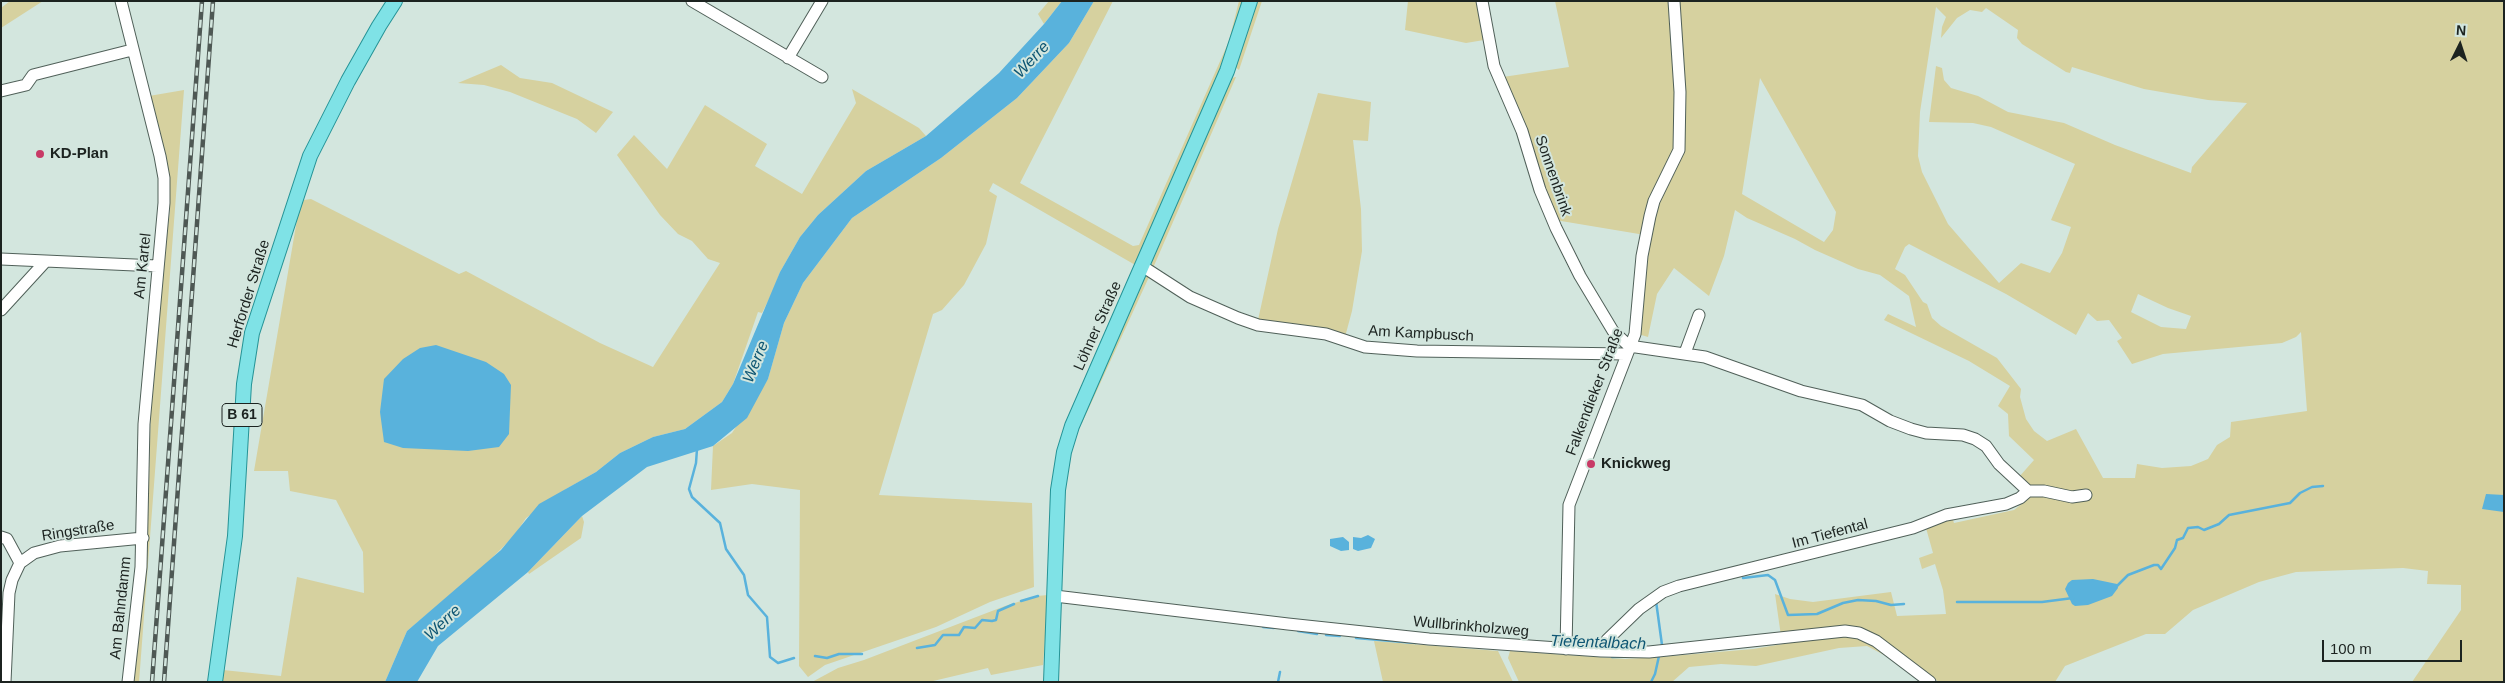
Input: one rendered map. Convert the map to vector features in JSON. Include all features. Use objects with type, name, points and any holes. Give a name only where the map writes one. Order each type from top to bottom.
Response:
[{"type":"main road","name":"Herforder Straße","points":[[215,682],[236,536],[244,384],[252,333],[310,156],[348,81],[395,1]]},
{"type":"main road","name":"Löhner Straße","points":[[1051,682],[1058,490],[1064,452],[1072,426],[1227,71],[1250,1]]},
{"type":"street","name":"Am Kartel","points":[[121,1],[164,178],[164,203],[144,424],[143,538]]},
{"type":"street","points":[[692,1],[822,76]]},
{"type":"street","points":[[788,58],[822,1]]},
{"type":"street","name":"Sonnenbrink","points":[[1482,1],[1494,66],[1522,131],[1540,190],[1556,228],[1580,276],[1613,331],[1628,350]]},
{"type":"street","name":"Falkendieker Straße","points":[[1566,649],[1568,505],[1635,334],[1642,256],[1650,216],[1654,201],[1679,150],[1681,139],[1674,1]]},
{"type":"street","points":[[1,91],[26,85],[33,75],[132,50]]},
{"type":"street","points":[[1,259],[157,266]]},
{"type":"street","points":[[1,310],[45,262]]},
{"type":"street","name":"Am Kampbusch","points":[[1142,266],[1190,297],[1258,326],[1326,334],[1365,347],[1417,351],[1628,350]]},
{"type":"street","points":[[1685,353],[1699,315]]},
{"type":"street","points":[[1628,350],[1685,353],[1721,362],[1801,391],[1862,405],[1890,421],[1910,429],[1926,433],[1963,435],[1975,439],[1986,446],[1999,464],[2028,491],[2044,491],[2072,497],[2086,495]]},
{"type":"street","name":"Im Tiefental","points":[[1601,651],[1607,640],[1639,609],[1663,592],[1913,528],[1946,515],[2006,504],[2020,498],[2028,491]]},
{"type":"street","points":[[1,537],[7,540],[20,562],[12,580],[10,593],[5,682]]},
{"type":"street","name":"Ringstraße","points":[[20,562],[34,553],[60,546],[143,538]]},
{"type":"street","name":"Am Bahndamm","points":[[128,682],[143,538]]},
{"type":"street","name":"Wullbrinkholzweg","points":[[1055,596],[1429,639],[1601,651],[1649,652],[1844,631],[1859,633],[1876,641],[1930,682]]},
{"type":"shaded area","points":[[10,1],[43,1],[1,28],[1,8]]},
{"type":"shaded area","points":[[1049,1],[1062,1],[1044,24],[1038,14]]},
{"type":"shaded area","points":[[1094,1],[1113,1],[1020,183],[1133,246],[1139,245],[1229,41],[1239,1],[1245,1],[1238,30],[1137,266],[993,183],[989,191],[997,196],[986,244],[964,285],[942,310],[933,314],[879,495],[1032,503],[1034,587],[990,602],[936,627],[825,665],[808,677],[799,666],[800,490],[752,484],[711,490],[713,446],[732,433],[768,379],[784,323],[803,283],[852,218],[941,158],[1017,98],[1069,43]]},
{"type":"shaded area","points":[[1255,1],[1262,1],[1239,70],[1234,66]]},
{"type":"shaded area","points":[[1408,1],[1477,1],[1484,40],[1466,43],[1405,30]]},
{"type":"shaded area","points":[[1555,1],[2504,1],[2504,682],[2412,682],[2461,610],[2461,585],[2427,584],[2428,571],[2403,568],[2296,572],[2259,582],[2193,610],[2165,634],[2146,634],[2065,666],[2055,682],[1939,682],[1876,635],[1781,636],[1775,594],[1790,599],[1813,602],[1891,592],[1897,616],[1946,614],[1943,590],[1935,564],[1922,569],[1919,558],[1933,553],[1926,528],[1952,517],[1954,523],[2014,510],[2032,496],[2019,477],[2034,460],[2009,436],[2008,414],[1998,406],[2010,386],[1969,361],[1884,320],[1888,314],[1916,327],[1909,296],[1880,275],[1858,269],[1815,250],[1747,218],[1735,210],[1724,256],[1709,296],[1674,268],[1657,294],[1648,337],[1638,334],[1651,236],[1555,220],[1503,77],[1569,67]],"holes":[[[1936,7],[1946,17],[1942,27],[1941,38],[1957,18],[1970,10],[1982,12],[1986,8],[2018,30],[2017,38],[2022,44],[2066,72],[2070,73],[2072,67],[2144,89],[2208,100],[2247,103],[2192,167],[2191,173],[2115,145],[2064,123],[2008,112],[1978,96],[1951,88],[1944,80],[1942,68],[1936,66],[1929,122],[1973,123],[1991,127],[2075,164],[2051,220],[2071,227],[2062,253],[2050,273],[2021,263],[1999,283],[1948,224],[1922,172],[1918,156],[1920,112]],[[1760,78],[1836,212],[1833,230],[1824,242],[1742,194]],[[1909,244],[2006,294],[2076,335],[2088,313],[2097,321],[2109,320],[2122,338],[2117,341],[2132,364],[2163,354],[2282,343],[2296,337],[2301,332],[2307,411],[2231,422],[2230,437],[2217,445],[2208,459],[2191,466],[2162,468],[2137,464],[2135,478],[2103,478],[2076,429],[2047,441],[2034,431],[2026,419],[2020,397],[2021,389],[1997,358],[1941,326],[1932,318],[1927,304],[1923,302],[1905,275],[1895,269],[1905,247]],[[2138,294],[2191,316],[2186,329],[2161,327],[2131,312]]]},
{"type":"shaded area","points":[[501,65],[520,78],[552,83],[613,112],[596,133],[577,119],[510,92],[484,85],[458,83]]},
{"type":"shaded area","points":[[1236,77],[1153,268],[1151,259],[1231,78]]},
{"type":"shaded area","points":[[852,89],[919,128],[926,136],[866,171],[818,215],[800,237],[780,272],[762,313],[758,312],[733,384],[722,402],[685,429],[653,437],[620,453],[596,472],[566,489],[526,518],[514,536],[482,568],[407,631],[385,682],[221,682],[223,670],[281,676],[297,577],[364,593],[363,552],[336,500],[290,491],[288,471],[254,471],[299,208],[304,200],[311,199],[459,274],[466,271],[600,343],[653,367],[720,263],[708,259],[692,241],[678,234],[660,215],[617,155],[634,135],[667,169],[705,105],[767,144],[755,166],[802,194],[856,103]]},
{"type":"shaded area","points":[[184,90],[139,682],[132,682],[147,561],[151,405],[159,296],[170,211],[167,163],[149,96]]},
{"type":"shaded area","points":[[1318,93],[1371,102],[1368,141],[1353,140],[1361,209],[1362,251],[1352,311],[1345,337],[1258,320],[1278,229]]},
{"type":"shaded area","points":[[1148,276],[1082,423],[1080,420],[1142,278]]},
{"type":"shaded area","points":[[582,516],[584,522],[581,538],[529,574],[528,572]]},
{"type":"shaded area","points":[[1048,595],[1043,665],[991,675],[988,668],[929,682],[812,682],[838,668],[864,660],[1005,606],[1037,596]]},
{"type":"shaded area","points":[[1861,636],[1888,652],[1886,656],[1867,646],[1839,648],[1756,666],[1721,664],[1689,667],[1672,682],[1519,682],[1508,658],[1510,651],[1625,659],[1660,657],[1753,649],[1819,638]]},
{"type":"shaded area","points":[[1374,641],[1498,651],[1513,682],[1383,682]]},
{"type":"water","name":"Werre","points":[[1062,1],[1094,1],[1069,43],[1017,98],[941,158],[852,218],[803,283],[784,323],[768,379],[747,418],[713,446],[647,467],[582,516],[528,572],[438,646],[417,682],[385,682],[407,631],[501,550],[539,504],[596,472],[620,453],[653,437],[685,429],[722,402],[733,384],[780,272],[800,237],[818,215],[866,171],[926,136],[999,73],[1044,24]]},
{"type":"water","points":[[436,345],[486,362],[504,374],[511,385],[509,434],[499,447],[468,451],[403,448],[384,442],[380,412],[384,379],[403,359],[420,348]]},
{"type":"water","points":[[2486,494],[2504,495],[2504,512],[2482,509]]},
{"type":"water","points":[[1368,535],[1375,539],[1371,548],[1358,551],[1353,549],[1353,537],[1361,538]]},
{"type":"water","points":[[1343,537],[1349,542],[1349,550],[1341,551],[1330,546],[1330,539]]},
{"type":"water","points":[[2093,579],[2117,584],[2118,588],[2112,596],[2088,605],[2075,606],[2072,604],[2065,589],[2068,583],[2072,580]]},
{"type":"waterway","name":"Tiefentalbach","points":[[697,449],[696,463],[689,489],[692,497],[720,523],[726,549],[744,575],[748,595],[767,617],[770,657],[778,663],[794,658]]},
{"type":"waterway","name":"Tiefentalbach","points":[[2117,586],[2128,575],[2154,565],[2158,565],[2161,569],[2175,548],[2177,540],[2183,538],[2188,528],[2198,527],[2204,530],[2219,524],[2229,515],[2290,503],[2300,493],[2312,487],[2323,486]]},
{"type":"waterway","name":"Tiefentalbach","points":[[1743,578],[1768,575],[1775,580],[1788,615],[1817,614],[1843,603],[1858,600],[1876,601],[1891,605],[1904,604]]},
{"type":"waterway","name":"Tiefentalbach","points":[[1021,601],[1038,596]]},
{"type":"waterway","name":"Tiefentalbach","points":[[1957,602],[2042,602],[2073,598]]},
{"type":"waterway","name":"Tiefentalbach","points":[[1656,601],[1662,645]]},
{"type":"waterway","name":"Tiefentalbach","points":[[917,648],[935,645],[943,635],[959,635],[964,627],[975,628],[982,620],[996,620],[998,611],[1014,604]]},
{"type":"waterway","name":"Tiefentalbach","points":[[1263,627],[1274,628]]},
{"type":"waterway","name":"Tiefentalbach","points":[[1298,631],[1317,634]]},
{"type":"waterway","name":"Tiefentalbach","points":[[1326,635],[1340,636]]},
{"type":"waterway","name":"Tiefentalbach","points":[[1356,638],[1416,643]]},
{"type":"waterway","name":"Tiefentalbach","points":[[815,656],[827,658],[839,654],[862,654]]},
{"type":"waterway","name":"Tiefentalbach","points":[[1612,657],[1659,656],[1651,682]]},
{"type":"waterway","name":"Tiefentalbach","points":[[1278,682],[1280,672]]},
{"type":"railway","points":[[152,682],[202,1]]},
{"type":"railway","points":[[164,682],[213,1]]},
{"type":"place","name":"KD-Plan","points":[[40,154]]},
{"type":"place","name":"Knickweg","points":[[1591,464]]}]
